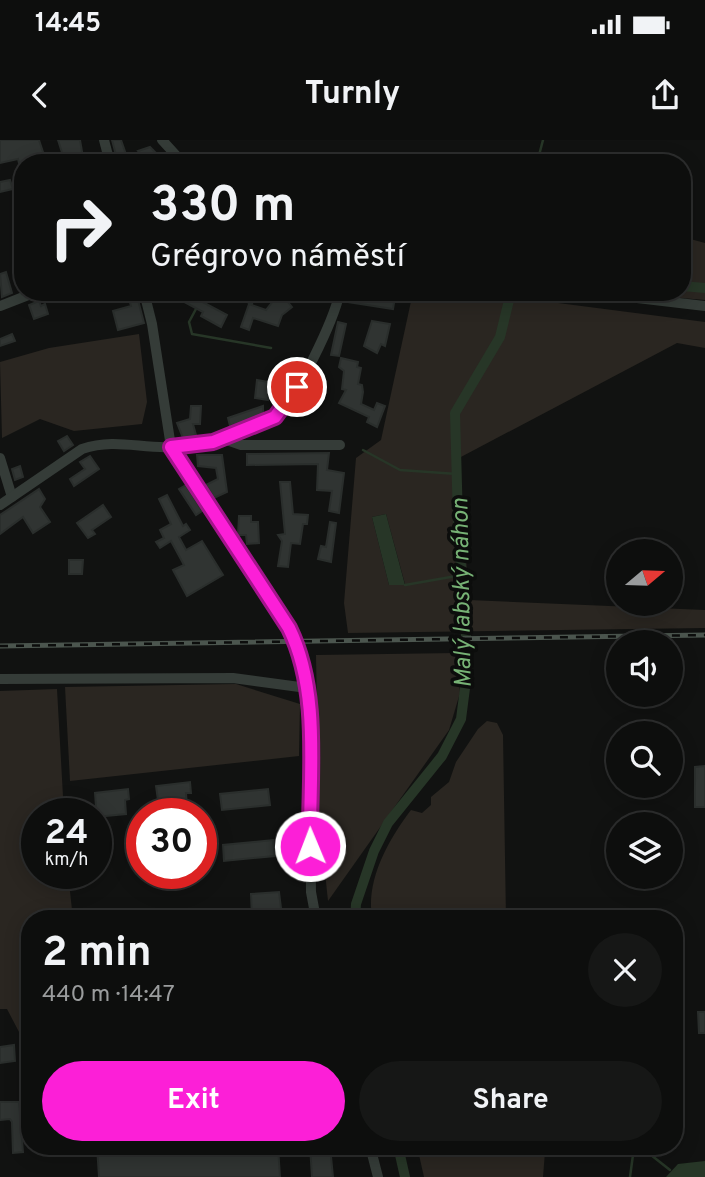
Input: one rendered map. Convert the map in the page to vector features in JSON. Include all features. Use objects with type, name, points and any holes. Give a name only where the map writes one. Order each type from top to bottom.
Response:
[{"type":"street","points":[[162,140],[175,154]]},
{"type":"street","points":[[146,301],[171,447],[289,628],[298,647],[307,688],[311,892],[314,910]]},
{"type":"street","points":[[0,505],[82,449],[94,445],[108,442],[171,447],[222,438],[275,417],[297,387],[338,301]]},
{"type":"street","points":[[662,301],[705,306]]},
{"type":"street","points":[[222,438],[241,445],[340,445]]},
{"type":"street","points":[[0,458],[12,497]]},
{"type":"street","points":[[0,680],[233,678],[307,688]]},
{"type":"street","points":[[372,1155],[378,1177]]},
{"type":"shaded area","points":[[691,239],[705,243],[705,300],[691,299]]},
{"type":"shaded area","points":[[411,301],[543,301],[705,322],[705,348],[677,343],[459,458],[469,600],[606,606],[606,616],[683,616],[683,609],[705,610],[705,628],[348,633],[344,603],[356,458],[381,440]],"holes":[[[386,514],[405,584],[389,585],[372,517]]]},
{"type":"shaded area","points":[[139,334],[147,402],[142,424],[74,431],[40,419],[2,438],[0,362],[49,348]]},
{"type":"shaded area","points":[[386,514],[405,585],[389,585],[372,517]]},
{"type":"shaded area","points":[[457,653],[460,693],[449,730],[328,901],[319,816],[316,655]]},
{"type":"shaded area","points":[[236,684],[300,704],[299,756],[70,781],[65,687]]},
{"type":"shaded area","points":[[57,689],[63,798],[21,798],[21,889],[70,889],[72,910],[21,910],[21,1036],[7,1009],[0,1009],[0,691]]},
{"type":"shaded area","points":[[487,721],[497,723],[503,735],[506,910],[371,910],[375,876],[394,835],[411,810],[422,813],[431,805],[431,797],[449,782],[456,762],[478,729]]},
{"type":"shaded area","points":[[419,1155],[545,1155],[543,1177],[424,1177]]},
{"type":"shaded area","points":[[705,1161],[705,1177],[666,1177],[678,1164]]},
{"type":"building","points":[[0,140],[39,140],[44,154],[14,154],[14,160],[0,163]]},
{"type":"building","points":[[58,140],[80,140],[82,154],[62,154]]},
{"type":"building","points":[[112,140],[121,140],[126,154],[116,154]]},
{"type":"building","points":[[150,147],[157,154],[141,154],[138,151]]},
{"type":"building","points":[[10,180],[13,189],[0,192],[0,182]]},
{"type":"building","points":[[6,272],[12,293],[2,297],[0,274]]},
{"type":"building","points":[[39,301],[41,306],[45,304],[48,314],[34,319],[29,305]]},
{"type":"building","points":[[130,301],[138,301],[144,323],[118,330],[113,311],[131,306]]},
{"type":"building","points":[[183,301],[201,301],[227,315],[221,327],[201,316],[203,312]]},
{"type":"building","points":[[273,301],[287,301],[292,307],[282,315],[278,326],[253,318],[249,330],[241,327],[249,304],[266,310]]},
{"type":"building","points":[[347,301],[394,301],[393,309]]},
{"type":"building","points":[[372,321],[390,324],[385,346],[381,344],[377,353],[364,346]]},
{"type":"building","points":[[338,322],[346,324],[339,356],[331,355]]},
{"type":"building","points":[[12,334],[15,341],[0,346],[0,339]]},
{"type":"building","points":[[341,358],[358,362],[357,367],[361,368],[358,384],[362,385],[361,404],[374,410],[377,403],[385,406],[377,427],[367,422],[369,417],[339,403],[346,390],[342,389],[344,371],[339,367]]},
{"type":"building","points":[[257,380],[269,382],[268,400],[255,398]]},
{"type":"building","points":[[191,406],[201,406],[200,424],[193,424],[196,435],[183,438],[177,423],[190,419]]},
{"type":"building","points":[[263,406],[263,415],[230,426],[228,418]]},
{"type":"building","points":[[67,436],[73,445],[64,451],[58,441]]},
{"type":"building","points":[[329,453],[327,470],[344,473],[339,513],[329,511],[332,491],[317,490],[318,464],[247,465],[247,454]]},
{"type":"building","points":[[197,455],[222,455],[227,492],[214,498],[206,485],[218,479],[216,468],[198,466]]},
{"type":"building","points":[[90,456],[99,469],[74,486],[70,479],[85,469],[80,462]]},
{"type":"building","points":[[20,466],[23,477],[15,480],[12,469]]},
{"type":"building","points":[[280,482],[290,482],[293,514],[308,515],[307,524],[303,524],[300,544],[291,543],[288,567],[278,566],[282,541],[278,535],[285,534]]},
{"type":"building","points":[[186,485],[202,511],[196,515],[179,489]]},
{"type":"building","points":[[39,489],[45,499],[40,507],[50,522],[33,533],[23,517],[0,534],[0,515]]},
{"type":"building","points":[[167,495],[183,526],[186,524],[190,530],[179,537],[186,550],[202,541],[223,575],[187,596],[173,570],[184,565],[171,541],[160,548],[156,542],[164,538],[160,530],[171,524],[159,499]]},
{"type":"building","points":[[103,505],[111,517],[92,530],[95,534],[88,538],[77,523]]},
{"type":"building","points":[[239,516],[251,516],[251,522],[258,522],[259,543],[247,544],[246,535],[238,535]]},
{"type":"building","points":[[330,522],[336,523],[331,562],[318,559],[321,546],[326,547]]},
{"type":"building","points":[[69,560],[83,560],[82,574],[69,574]]},
{"type":"building","points":[[705,766],[705,807],[695,807],[695,767]]},
{"type":"building","points":[[190,782],[191,793],[186,793],[186,798],[158,798],[156,786]]},
{"type":"building","points":[[128,789],[129,798],[125,800],[126,814],[112,815],[112,798],[95,798],[95,793]]},
{"type":"building","points":[[268,789],[270,805],[222,810],[220,794]]},
{"type":"building","points":[[273,840],[275,856],[224,861],[223,845]]},
{"type":"building","points":[[279,892],[281,910],[252,910],[251,894]]},
{"type":"building","points":[[698,1012],[705,1012],[705,1033],[699,1033]]},
{"type":"building","points":[[14,1045],[15,1061],[0,1063],[0,1047]]},
{"type":"building","points":[[0,1102],[19,1102],[21,1152],[13,1153],[12,1122],[10,1119],[0,1120]]},
{"type":"building","points":[[98,1155],[279,1155],[280,1177],[99,1177]]},
{"type":"building","points":[[311,1155],[331,1155],[333,1177],[312,1177]]},
{"type":"waterway","points":[[539,154],[543,140]]},
{"type":"waterway","name":"Malý labský náhon","points":[[691,287],[705,288]]},
{"type":"waterway","name":"Malý labský náhon","points":[[356,910],[374,851],[388,823],[442,756],[461,719],[468,665],[458,522],[455,413],[500,337],[509,301]]},
{"type":"waterway","points":[[197,307],[189,322],[192,334],[271,348]]},
{"type":"waterway","points":[[363,450],[400,470],[457,474]]},
{"type":"waterway","points":[[405,585],[462,575]]},
{"type":"waterway","name":"Malý labský náhon","points":[[400,1155],[405,1177]]},
{"type":"waterway","points":[[630,1177],[633,1155],[651,1155],[670,1170]]},
{"type":"railway","points":[[0,646],[705,635]]},
{"type":"route","points":[[297,387],[275,417],[213,442],[171,447],[289,628],[298,647],[309,707],[310,846]]}]
